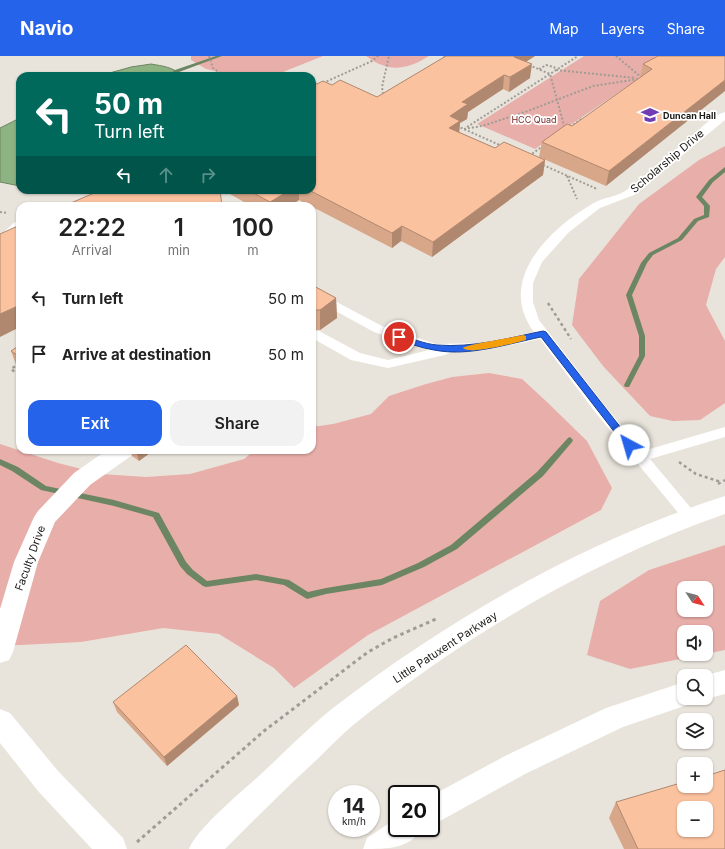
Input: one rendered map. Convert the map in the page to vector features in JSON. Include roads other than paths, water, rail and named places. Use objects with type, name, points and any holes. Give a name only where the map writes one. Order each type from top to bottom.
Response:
[{"type":"main road","name":"Faculty Drive","points":[[3,643],[26,562],[46,517],[63,497],[82,479],[118,454]]},
{"type":"main road","name":"Little Patuxent Parkway","points":[[204,849],[249,804],[342,718],[426,656],[510,604],[590,561],[690,516],[721,494]]},
{"type":"main road","points":[[713,685],[725,682]]},
{"type":"main road","points":[[440,807],[515,765],[616,717],[677,696]]},
{"type":"main road","points":[[0,722],[48,781],[112,849]]},
{"type":"main road","points":[[378,849],[395,837]]},
{"type":"lane","name":"Scholarship Drive","points":[[690,516],[639,456],[529,314],[526,298],[527,282],[532,267],[562,231],[597,205],[618,199],[630,193],[725,115]]},
{"type":"lane","points":[[0,240],[12,233],[16,228]]},
{"type":"lane","points":[[316,295],[378,329],[435,348],[481,347],[543,334]]},
{"type":"lane","points":[[316,335],[356,357],[388,364],[459,348]]},
{"type":"lane","points":[[639,456],[725,432]]},
{"type":"waterway","points":[[175,72],[220,56]]},
{"type":"waterway","points":[[627,385],[642,356],[642,336],[629,295],[644,263],[651,254],[680,239],[696,220],[707,216],[707,206],[699,197],[711,181],[725,169]]},
{"type":"waterway","points":[[0,462],[15,469],[44,488],[114,503],[156,515],[183,564],[190,572],[206,584],[256,577],[286,582],[307,596],[326,591],[382,582],[421,565],[454,547],[540,474],[570,440]]},
{"type":"place","name":"Duncan Hall","points":[[650,115]]},
{"type":"park label","name":"HCC Quad","points":[[534,119]]}]
